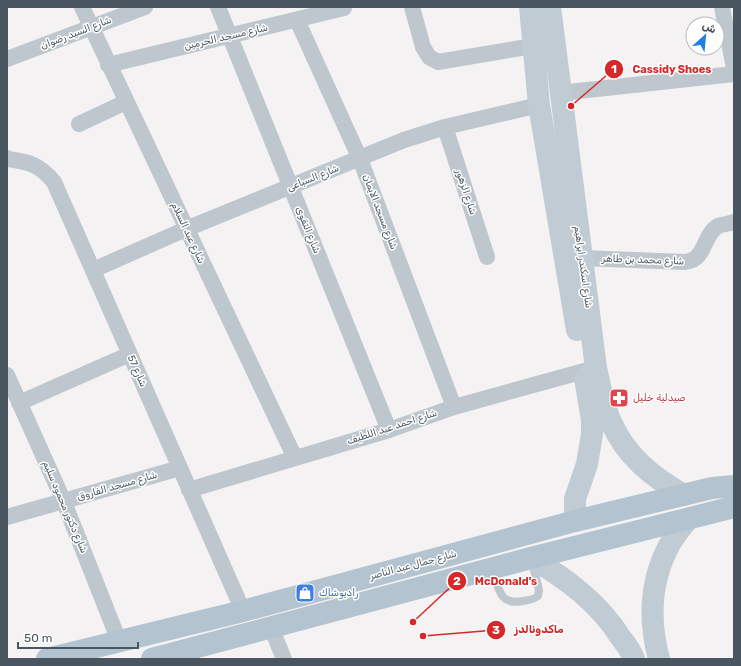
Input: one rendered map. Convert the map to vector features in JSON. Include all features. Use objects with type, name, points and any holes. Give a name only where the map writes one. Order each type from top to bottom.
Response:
[{"type":"main road","name":"شارع جمال عبد الناصر","points":[[47,659],[243,611],[575,521],[712,488],[734,486]]},
{"type":"main road","points":[[152,659],[531,558],[734,506]]},
{"type":"street","name":"شارع عبد السلام","points":[[82,7],[108,65],[295,458]]},
{"type":"street","name":"شارع السيد رضوان","points":[[7,59],[145,7]]},
{"type":"street","name":"شارع التقوى","points":[[218,7],[389,430]]},
{"type":"street","points":[[412,7],[423,47],[429,57],[438,62],[533,46]]},
{"type":"street","name":"شارع اسكندر ابراهيم","points":[[530,7],[539,105],[590,369],[610,421],[623,444],[640,464],[660,482],[684,495]]},
{"type":"street","name":"شارع اسكندر ابراهيم","points":[[550,7],[582,258],[590,369],[592,434],[587,464],[575,499],[575,521]]},
{"type":"street","points":[[722,7],[734,68]]},
{"type":"street","name":"شارع مسجد الحرمين","points":[[108,65],[344,8]]},
{"type":"street","name":"شارع مسجد الايمان","points":[[298,20],[360,159],[454,407]]},
{"type":"street","points":[[560,93],[734,74]]},
{"type":"street","points":[[79,124],[126,102]]},
{"type":"street","name":"شارع السباعى","points":[[93,270],[186,229],[404,140],[445,127],[539,105]]},
{"type":"street","name":"شارع الزهور","points":[[445,127],[487,257]]},
{"type":"street","name":"شارع 57","points":[[7,159],[32,164],[46,172],[54,182],[243,611]]},
{"type":"street","name":"شارع محمد بن طاهر","points":[[582,258],[685,262],[694,259],[700,253],[704,242],[710,233],[718,226],[734,222]]},
{"type":"street","points":[[19,403],[130,354]]},
{"type":"street","name":"شارع احمد عبد اللطيف","points":[[189,490],[389,430],[454,407],[590,369]]},
{"type":"street","name":"شارع دكتور محمود سليم","points":[[7,375],[64,502],[119,641]]},
{"type":"street","name":"شارع مسجد الفاروق","points":[[7,517],[180,468]]},
{"type":"street","points":[[659,659],[652,619],[653,592],[660,565],[672,541],[688,519]]},
{"type":"street","points":[[531,558],[579,589],[599,609],[617,631],[634,659]]},
{"type":"street","points":[[271,628],[284,659]]},
{"type":"lane","points":[[492,569],[502,597],[507,601],[514,603],[533,599],[538,596],[539,590],[531,558]]},
{"type":"place","name":"Cassidy Shoes","points":[[571,106]]},
{"type":"place","name":"صيدلية خليل","points":[[619,398]]},
{"type":"place","name":"راديوشاك","points":[[305,593]]},
{"type":"place","name":"McDonald's","points":[[413,622]]},
{"type":"place","name":"ماكدونالدز","points":[[423,636]]}]
